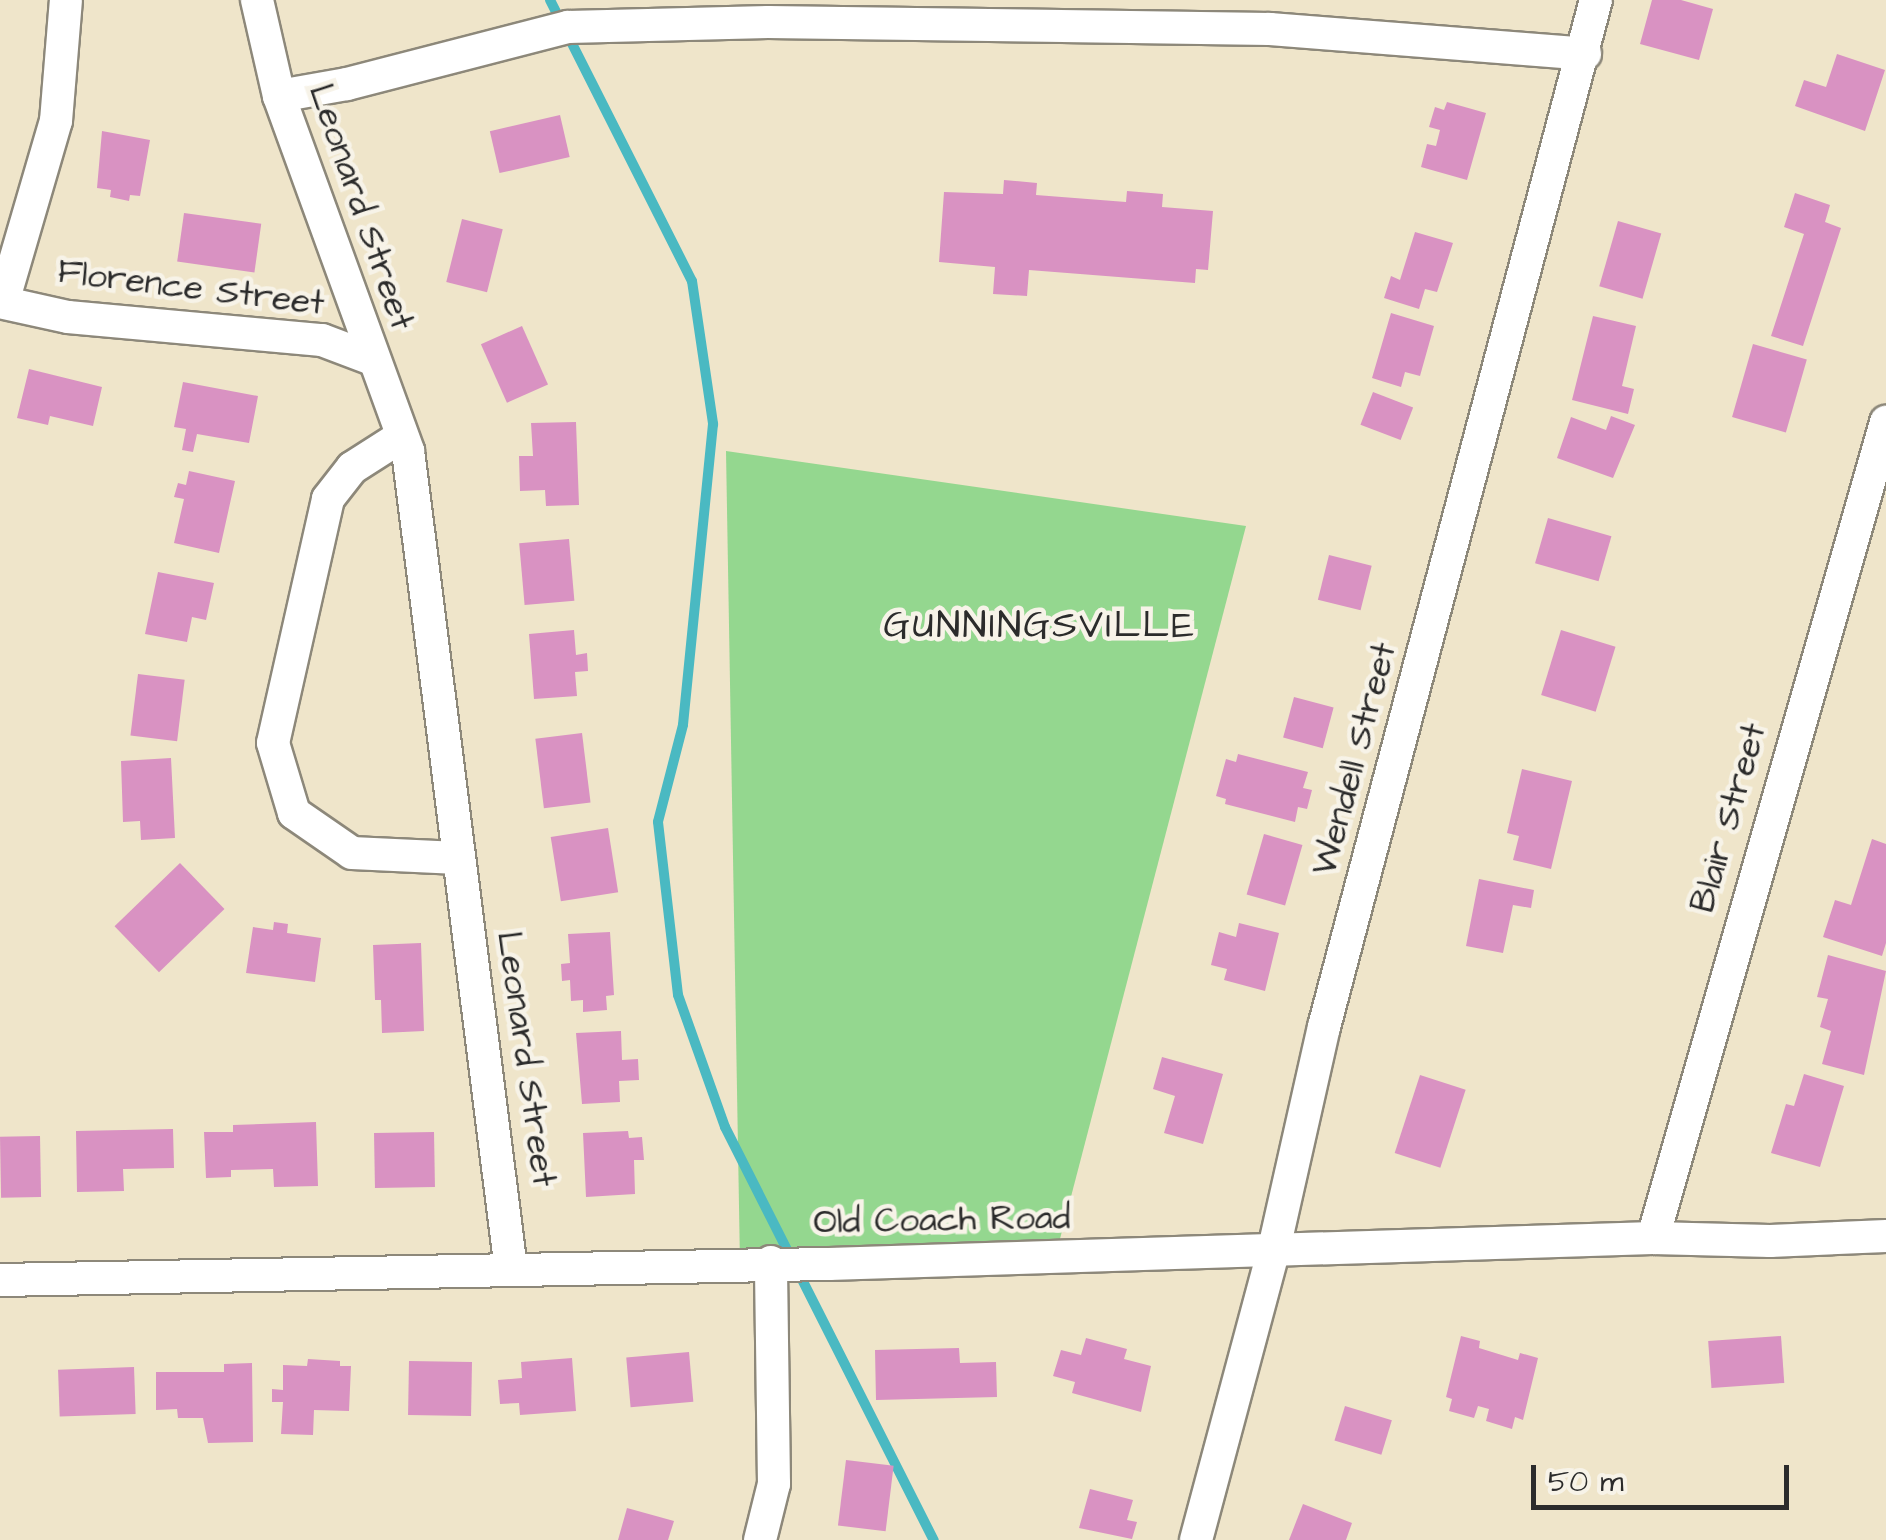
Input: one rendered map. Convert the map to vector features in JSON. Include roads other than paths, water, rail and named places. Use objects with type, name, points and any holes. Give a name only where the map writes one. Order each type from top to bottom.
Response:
[{"type":"street","points":[[1,302],[56,121],[66,0]]},
{"type":"street","name":"Leonard Street","points":[[257,0],[279,96],[408,451],[450,758],[458,858],[511,1270]]},
{"type":"street","name":"Wendell Street","points":[[1196,1540],[1273,1252],[1324,1027],[1596,0]]},
{"type":"street","points":[[279,96],[347,84],[568,27],[771,11],[1178,13],[1270,29],[1584,54]]},
{"type":"street","name":"Florence Street","points":[[1,302],[68,317],[322,340],[372,360]]},
{"type":"street","name":"Blair Street","points":[[1653,1238],[1886,422]]},
{"type":"street","points":[[402,436],[352,468],[328,499],[272,743],[294,814],[352,853],[458,858]]},
{"type":"street","name":"Old Coach Road","points":[[0,1280],[1273,1252],[1653,1238],[1770,1241],[1886,1236]]},
{"type":"street","points":[[760,1540],[774,1484],[771,1262]]},
{"type":"waterway","points":[[550,0],[692,281],[713,424],[683,725],[658,822],[678,995],[725,1127],[934,1540]]},
{"type":"district","name":"GUNNINGSVILLE","points":[[1040,627]]}]
